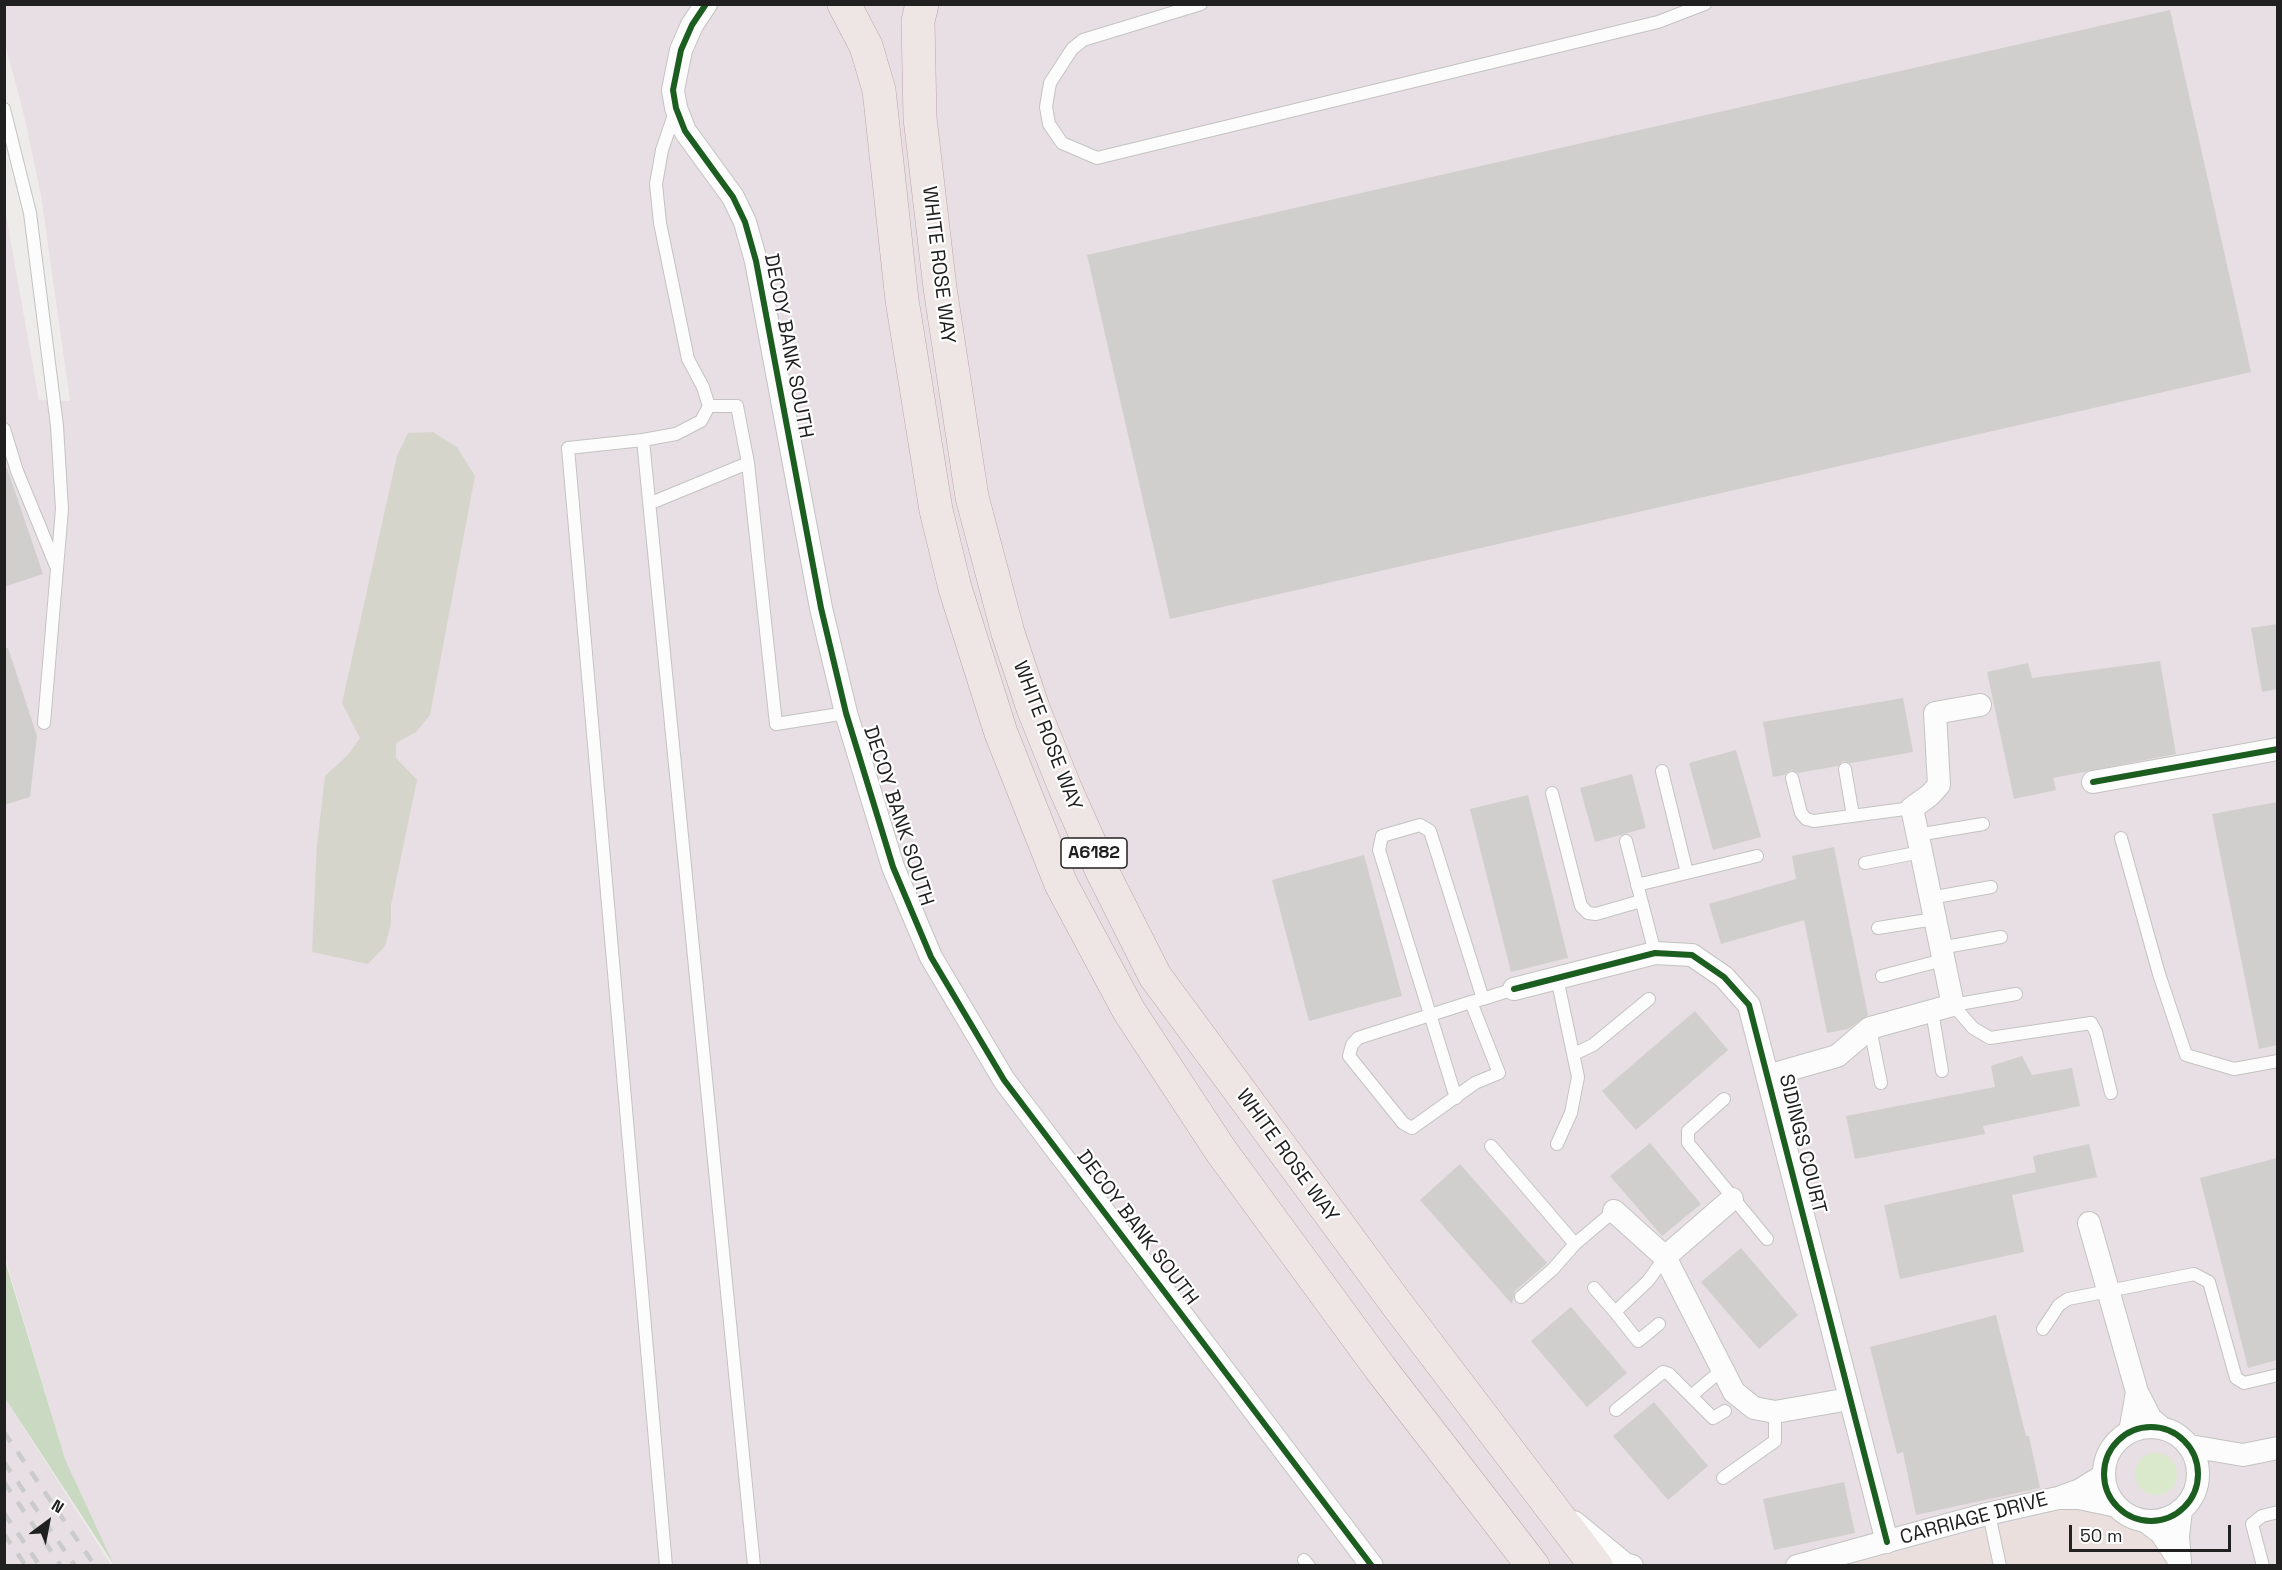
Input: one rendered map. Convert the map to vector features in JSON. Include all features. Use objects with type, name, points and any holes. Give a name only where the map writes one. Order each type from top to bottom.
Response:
[{"type":"highway","name":"WHITE ROSE WAY","points":[[844,4],[866,46],[879,90],[902,300],[936,510],[955,588],[1001,733],[1062,884],[1129,1011],[1221,1150],[1380,1368],[1533,1566]]},
{"type":"highway","name":"WHITE ROSE WAY","points":[[922,4],[918,21],[920,118],[952,376],[972,497],[1008,633],[1033,708],[1065,788],[1102,872],[1155,976],[1396,1303],[1596,1566]]},
{"type":"street","name":"DECOY BANK SOUTH","points":[[706,4],[692,25],[681,50],[673,90],[676,108],[696,148],[733,197],[745,222],[756,261],[821,608],[846,713],[893,867],[931,957],[962,1013],[1004,1080],[1372,1566]]},
{"type":"street","points":[[1767,1076],[1837,1056],[1870,1028],[1942,1008],[1942,954],[1912,808],[1939,785],[1935,713],[1980,705]]},
{"type":"street","points":[[2093,782],[2277,749]]},
{"type":"street","name":"SIDINGS COURT","points":[[1514,989],[1655,953],[1692,955],[1724,977],[1749,1005],[1887,1542]]},
{"type":"street","points":[[1665,1257],[1732,1199]]},
{"type":"street","points":[[1614,1211],[1665,1257],[1734,1392],[1754,1408],[1775,1412],[1850,1399]]},
{"type":"street","points":[[2089,1223],[2137,1392],[2151,1419],[2162,1428],[2178,1434],[2190,1446],[2198,1464],[2198,1481],[2193,1496],[2181,1510],[2161,1519],[2145,1521]]},
{"type":"street","points":[[2117,1506],[2105,1487],[2103,1465],[2109,1452],[2130,1432],[2137,1392]]},
{"type":"street","points":[[2130,1432],[2162,1428]]},
{"type":"street","points":[[2190,1446],[2243,1455]]},
{"type":"street","points":[[2198,1481],[2243,1455],[2277,1448]]},
{"type":"street","name":"CARRIAGE DRIVE","points":[[1797,1566],[1819,1563],[1989,1514],[2058,1498],[2080,1490],[2104,1475]]},
{"type":"street","name":"CARRIAGE DRIVE","points":[[2058,1498],[2079,1498],[2117,1506],[2126,1515],[2145,1521],[2161,1533],[2180,1564]]},
{"type":"street","points":[[1547,1501],[1625,1564],[1632,1566]]},
{"type":"street","points":[[2180,1564],[2178,1536],[2181,1510]]},
{"type":"lane","points":[[1201,4],[1083,40],[1072,49],[1050,83],[1046,107],[1049,124],[1062,143],[1080,153],[1097,158],[1658,22],[1704,4]]},
{"type":"lane","points":[[666,1566],[567,448],[644,440],[676,434],[701,421],[709,406],[704,387],[688,359],[660,223],[656,183],[662,150],[676,108]]},
{"type":"lane","points":[[4,109],[30,213],[57,426],[62,509],[44,723]]},
{"type":"lane","points":[[709,406],[737,406],[748,463],[776,724],[846,713]]},
{"type":"lane","points":[[4,429],[17,471],[57,570]]},
{"type":"lane","points":[[644,440],[754,1566]]},
{"type":"lane","points":[[651,503],[748,463]]},
{"type":"lane","points":[[1845,769],[1853,816]]},
{"type":"lane","points":[[1662,771],[1687,873]]},
{"type":"lane","points":[[1792,778],[1801,813],[1806,819],[1814,821],[1912,808]]},
{"type":"lane","points":[[1552,793],[1581,906],[1588,913],[1596,914],[1641,901]]},
{"type":"lane","points":[[1865,862],[1983,824]]},
{"type":"lane","points":[[1456,1098],[1430,1016],[1379,850],[1382,836],[1389,832],[1420,825],[1430,831],[1477,1001],[1500,1073],[1475,1083],[1456,1098],[1412,1128],[1403,1123],[1349,1056],[1352,1045],[1358,1038],[1430,1016],[1477,1001],[1514,989]]},
{"type":"lane","points":[[2121,838],[2159,974],[2186,1055],[2234,1069],[2277,1061]]},
{"type":"lane","points":[[1626,841],[1655,953]]},
{"type":"lane","points":[[1637,885],[1757,856]]},
{"type":"lane","points":[[1878,928],[1990,887]]},
{"type":"lane","points":[[1882,976],[1942,954],[2001,938]]},
{"type":"lane","points":[[1557,978],[1578,1077],[1565,1132],[1557,1144]]},
{"type":"lane","points":[[1942,1008],[2016,994]]},
{"type":"lane","points":[[1574,1054],[1593,1046],[1649,999]]},
{"type":"lane","points":[[1942,1008],[1942,1071]]},
{"type":"lane","points":[[1942,1008],[1990,1038],[2091,1023],[2096,1032],[2111,1093]]},
{"type":"lane","points":[[1870,1028],[1881,1083]]},
{"type":"lane","points":[[1724,1099],[1688,1131],[1686,1138],[1732,1199],[1767,1239]]},
{"type":"lane","points":[[1491,1146],[1575,1244]]},
{"type":"lane","points":[[1521,1297],[1553,1269],[1575,1244],[1614,1211]]},
{"type":"lane","points":[[1614,1312],[1648,1281],[1665,1257]]},
{"type":"lane","points":[[2043,1329],[2059,1305],[2068,1299],[2189,1273],[2209,1282],[2236,1378],[2244,1383],[2277,1375]]},
{"type":"lane","points":[[1594,1288],[1638,1341],[1659,1324]]},
{"type":"lane","points":[[1691,1396],[1723,1369]]},
{"type":"lane","points":[[1616,1410],[1663,1372],[1669,1374],[1713,1418],[1725,1411]]},
{"type":"lane","points":[[1724,1478],[1775,1441],[1775,1412]]},
{"type":"lane","points":[[2263,1566],[2252,1524],[2262,1516],[2277,1512]]},
{"type":"lane","points":[[1989,1514],[2000,1566]]},
{"type":"shaded area","points":[[5,5],[2277,5],[2277,1565],[2183,1565],[2178,1552],[2084,1504],[1842,1566],[114,1565],[65,1459],[5,1257],[4,204],[39,400],[70,401],[41,195],[23,111],[5,44]]},
{"type":"shaded area","points":[[433,432],[457,447],[475,476],[430,715],[416,732],[396,743],[396,758],[417,780],[391,905],[391,924],[385,946],[368,964],[312,952],[317,845],[325,776],[348,755],[360,738],[342,703],[397,456],[408,433]]},
{"type":"shaded area","points":[[5,1398],[111,1565],[5,1565]]},
{"type":"shaded area","points":[[2084,1504],[2178,1552],[2183,1566],[1842,1566]]},
{"type":"green space","points":[[4,1257],[65,1459],[114,1565],[5,1398]]},
{"type":"green space","points":[[2156,1453],[2164,1454],[2171,1459],[2176,1466],[2176,1482],[2171,1489],[2164,1494],[2156,1495],[2148,1494],[2141,1489],[2136,1482],[2135,1474],[2136,1466],[2141,1459],[2148,1454]]},
{"type":"building","points":[[2170,10],[2251,372],[1170,619],[1087,255]]},
{"type":"building","points":[[7,468],[43,574],[4,587],[4,469]]},
{"type":"building","points":[[2277,624],[2277,689],[2262,692],[2251,628]]},
{"type":"building","points":[[8,648],[37,736],[30,797],[4,805],[4,649]]},
{"type":"building","points":[[2160,661],[2176,754],[2053,778],[2056,790],[2014,799],[1987,672],[2028,663],[2032,678]]},
{"type":"building","points":[[1903,698],[1913,752],[1851,763],[1843,761],[1838,766],[1798,773],[1791,770],[1784,775],[1773,777],[1763,722]]},
{"type":"building","points":[[1736,750],[1761,837],[1713,850],[1689,763]]},
{"type":"building","points":[[1632,774],[1646,828],[1595,842],[1580,788]]},
{"type":"building","points":[[1528,795],[1568,958],[1511,972],[1470,809]]},
{"type":"building","points":[[2277,802],[2277,1045],[2259,1049],[2212,814]]},
{"type":"building","points":[[1834,847],[1868,1015],[1848,1029],[1827,1033],[1804,920],[1721,944],[1709,904],[1796,879],[1792,856]]},
{"type":"building","points":[[1364,855],[1402,996],[1309,1021],[1272,880]]},
{"type":"building","points":[[1695,1011],[1728,1050],[1636,1130],[1602,1091]]},
{"type":"building","points":[[2022,1056],[2032,1075],[2072,1068],[2080,1106],[1983,1126],[1985,1134],[1855,1159],[1846,1116],[1995,1087],[1991,1066]]},
{"type":"building","points":[[1650,1143],[1701,1204],[1662,1236],[1610,1176]]},
{"type":"building","points":[[2089,1144],[2097,1177],[2012,1195],[2024,1252],[1900,1279],[1884,1205],[2036,1172],[2033,1156]]},
{"type":"building","points":[[2277,1158],[2277,1360],[2248,1368],[2200,1178]]},
{"type":"building","points":[[1460,1164],[1547,1263],[1515,1291],[1512,1304],[1420,1200]]},
{"type":"building","points":[[1741,1248],[1798,1315],[1759,1349],[1701,1282]]},
{"type":"building","points":[[1571,1307],[1627,1373],[1587,1407],[1531,1341]]},
{"type":"building","points":[[1996,1315],[2026,1436],[2029,1436],[2040,1488],[1916,1515],[1903,1452],[1897,1454],[1870,1347]]},
{"type":"building","points":[[1654,1402],[1708,1466],[1668,1500],[1613,1436]]},
{"type":"building","points":[[1844,1482],[1855,1533],[1774,1550],[1763,1499]]},
{"type":"railway","points":[[4,1432],[95,1566]]},
{"type":"railway","points":[[4,1462],[75,1566]]},
{"type":"railway","points":[[4,1482],[61,1566]]},
{"type":"railway","points":[[4,1513],[40,1566]]},
{"type":"railway","points":[[4,1534],[26,1566]]},
{"type":"cycle path","points":[[706,4],[692,25],[681,50],[673,90],[676,108],[685,131],[733,197],[745,222],[756,261],[821,608],[846,713],[893,867],[931,957],[1004,1080],[1372,1566]]},
{"type":"cycle path","points":[[2093,782],[2278,749]]},
{"type":"cycle path","points":[[1514,989],[1655,953],[1692,955],[1724,977],[1749,1005],[1887,1542]]},
{"type":"cycle path","points":[[2151,1427],[2169,1431],[2184,1441],[2194,1456],[2198,1474],[2194,1492],[2184,1507],[2169,1517],[2151,1521],[2133,1517],[2118,1507],[2108,1492],[2104,1474],[2108,1456],[2118,1441],[2133,1431],[2151,1427]]}]
